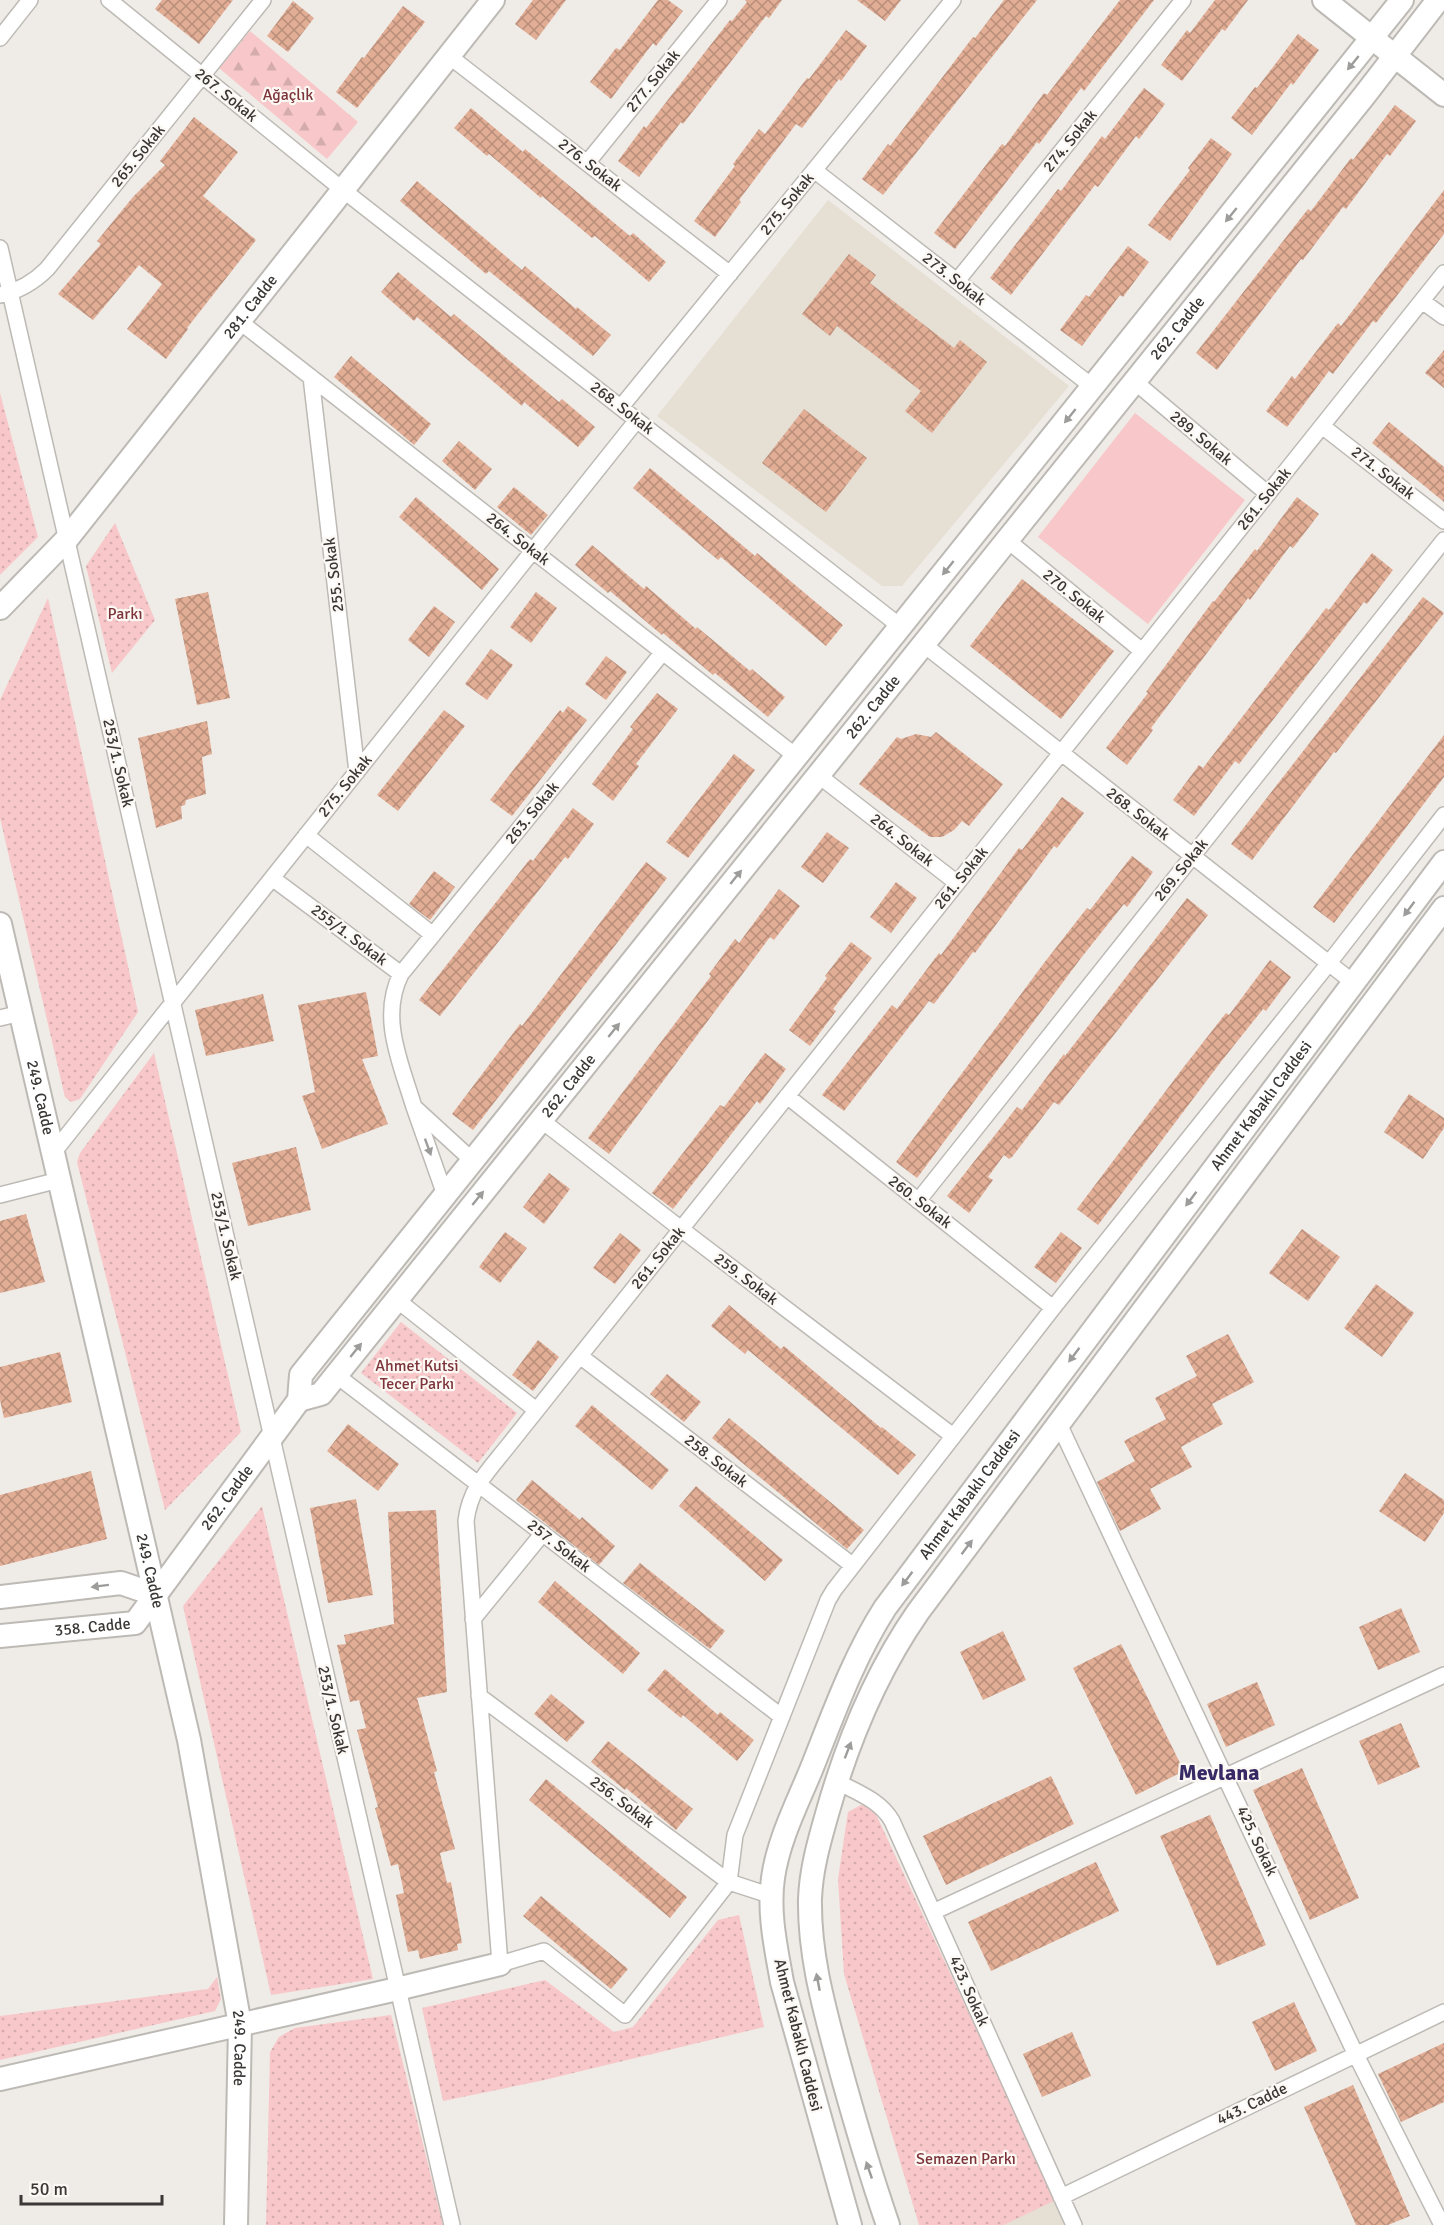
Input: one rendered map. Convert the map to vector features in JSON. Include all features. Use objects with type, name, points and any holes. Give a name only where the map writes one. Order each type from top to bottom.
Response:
[{"type":"street","points":[[0,38],[30,0]]},
{"type":"street","name":"267. Sokak","points":[[109,0],[343,190]]},
{"type":"street","name":"265. Sokak","points":[[5,294],[36,280],[48,269],[263,0]]},
{"type":"street","name":"281. Cadde","points":[[0,608],[67,539],[493,0]]},
{"type":"street","name":"277. Sokak","points":[[587,162],[719,0]]},
{"type":"street","name":"275. Sokak","points":[[621,407],[953,0]]},
{"type":"street","name":"274. Sokak","points":[[957,281],[1183,0]]},
{"type":"street","points":[[1324,0],[1444,95]]},
{"type":"street","name":"262. Cadde","points":[[156,1595],[299,1400],[301,1375],[1402,0]]},
{"type":"street","name":"262. Cadde","points":[[299,1400],[321,1394],[1438,0]]},
{"type":"street","name":"276. Sokak","points":[[449,56],[730,274]]},
{"type":"street","name":"273. Sokak","points":[[814,170],[1093,387]]},
{"type":"street","name":"268. Sokak","points":[[343,190],[901,627]]},
{"type":"street","name":"253/1. Sokak","points":[[0,248],[5,294],[67,539],[452,2225]]},
{"type":"street","name":"261. Sokak","points":[[500,1964],[466,1521],[469,1499],[478,1484],[536,1410],[1444,273]]},
{"type":"street","points":[[1422,301],[1444,317]]},
{"type":"street","name":"264. Sokak","points":[[239,321],[797,757]]},
{"type":"street","name":"255. Sokak","points":[[311,377],[357,772]]},
{"type":"street","name":"289. Sokak","points":[[1134,381],[1268,494]]},
{"type":"street","name":"275. Sokak","points":[[53,1153],[637,420]]},
{"type":"street","name":"271. Sokak","points":[[1322,426],[1444,521]]},
{"type":"street","name":"270. Sokak","points":[[1007,540],[1142,651]]},
{"type":"street","name":"269. Sokak","points":[[918,1201],[1444,540]]},
{"type":"street","points":[[901,627],[923,645]]},
{"type":"street","name":"268. Sokak","points":[[923,645],[1354,983]]},
{"type":"street","name":"263. Sokak","points":[[401,974],[663,652]]},
{"type":"street","name":"264. Sokak","points":[[818,775],[957,883]]},
{"type":"street","points":[[0,2079],[397,1989],[543,1951],[625,2015],[729,1882],[735,1835],[828,1600],[852,1565],[1053,1308],[1329,963],[1444,815]]},
{"type":"street","points":[[306,835],[433,935]]},
{"type":"street","name":"Ahmet Kabaklı Caddesi","points":[[850,2225],[782,1982],[772,1896],[776,1864],[792,1817],[850,1676],[877,1621],[1444,862]]},
{"type":"street","name":"255/1. Sokak","points":[[272,878],[401,974],[391,1003],[394,1040],[414,1107],[445,1196]]},
{"type":"street","name":"Ahmet Kabaklı Caddesi","points":[[888,2225],[863,2151],[818,1984],[812,1944],[810,1899],[818,1846],[836,1781],[872,1692],[907,1628],[1443,911]]},
{"type":"street","name":"249. Cadde","points":[[0,926],[10,1015],[53,1153],[189,1740],[240,2025],[236,2225]]},
{"type":"street","name":"260. Sokak","points":[[787,1096],[1053,1308]]},
{"type":"street","points":[[414,1107],[472,1161]]},
{"type":"street","name":"259. Sokak","points":[[541,1120],[953,1436]]},
{"type":"street","points":[[0,1195],[59,1180]]},
{"type":"street","points":[[397,1299],[536,1410]]},
{"type":"street","name":"258. Sokak","points":[[580,1356],[852,1565]]},
{"type":"street","name":"257. Sokak","points":[[336,1375],[782,1717]]},
{"type":"street","name":"425. Sokak","points":[[1059,1424],[1356,2055],[1442,2225]]},
{"type":"street","points":[[473,1619],[543,1533]]},
{"type":"street","points":[[0,1597],[121,1583],[156,1595]]},
{"type":"street","name":"358. Cadde","points":[[0,1636],[135,1623],[156,1595]]},
{"type":"street","points":[[933,1912],[1444,1675]]},
{"type":"street","name":"256. Sokak","points":[[479,1696],[729,1882],[772,1896]]},
{"type":"street","name":"423. Sokak","points":[[836,1781],[875,1803],[888,1814],[1074,2225]]},
{"type":"street","points":[[772,1896],[810,1899]]},
{"type":"street","name":"443. Cadde","points":[[1061,2197],[1444,2013]]},
{"type":"shaded area","points":[[828,200],[1069,386],[902,586],[882,586],[657,416]]},
{"type":"shaded area","points":[[1056,2200],[1067,2225],[1004,2225]]},
{"type":"green space","name":"Ağaçlık","points":[[250,31],[358,122],[327,159],[219,68]]},
{"type":"green space","points":[[0,393],[38,537],[0,575]]},
{"type":"green space","points":[[1135,413],[1245,500],[1148,624],[1038,537]]},
{"type":"green space","name":"Parkı","points":[[115,523],[155,620],[112,673],[86,566]]},
{"type":"green space","points":[[48,598],[138,1012],[80,1099],[71,1102],[65,1097],[0,818],[0,700]]},
{"type":"green space","points":[[154,1053],[241,1432],[165,1510],[77,1162],[80,1153]]},
{"type":"green space","name":"Ahmet Kutsi Tecer Parkı","points":[[401,1322],[517,1413],[478,1463],[361,1373]]},
{"type":"green space","points":[[262,1506],[373,1979],[271,1995],[183,1606]]},
{"type":"green space","name":"Semazen Parkı","points":[[861,1805],[873,1808],[1056,2200],[1004,2225],[919,2225],[844,1974],[838,1879],[848,1812]]},
{"type":"green space","points":[[739,1915],[764,2027],[540,2081],[443,2101],[422,2008],[545,1980],[614,2032],[633,2027],[718,1920]]},
{"type":"green space","points":[[217,1977],[221,1999],[215,2011],[0,2060],[0,2016],[208,1989]]},
{"type":"green space","points":[[391,2015],[443,2225],[266,2225],[270,2052],[279,2037],[295,2028]]},
{"type":"building","points":[[162,0],[233,0],[199,44],[155,9]]},
{"type":"building","points":[[533,0],[566,0],[536,40],[515,24]]},
{"type":"building","points":[[658,0],[668,0],[683,11],[656,46],[653,43],[611,99],[590,82],[616,48],[620,50]]},
{"type":"building","points":[[745,0],[782,0],[769,18],[766,16],[639,177],[618,161],[730,20],[732,21],[747,2]]},
{"type":"building","points":[[857,0],[901,0],[885,21]]},
{"type":"building","points":[[1004,0],[1037,0],[883,195],[862,179]]},
{"type":"building","points":[[1120,0],[1154,0],[1084,91],[1081,88],[1039,144],[1037,142],[955,249],[934,233],[1002,144],[1005,146],[1044,93],[1047,95]]},
{"type":"building","points":[[1215,0],[1248,0],[1225,31],[1222,29],[1182,81],[1161,65],[1187,30],[1190,33]]},
{"type":"building","points":[[293,1],[314,18],[288,52],[267,36]]},
{"type":"building","points":[[403,6],[425,22],[357,108],[336,92]]},
{"type":"building","points":[[846,30],[867,46],[802,128],[796,124],[739,200],[741,202],[715,237],[694,221],[759,129],[765,134]]},
{"type":"building","points":[[1298,34],[1319,50],[1252,135],[1231,118]]},
{"type":"building","points":[[1144,88],[1165,104],[1139,139],[1136,136],[1098,187],[1095,185],[1011,295],[990,278],[1058,189],[1061,191],[1102,136],[1105,139]]},
{"type":"building","points":[[1395,105],[1416,121],[1390,156],[1387,154],[1346,209],[1343,207],[1303,260],[1301,259],[1217,370],[1196,353],[1308,209],[1311,211]]},
{"type":"building","points":[[471,108],[523,152],[525,149],[630,236],[633,233],[666,262],[649,282],[595,236],[592,238],[454,128]]},
{"type":"building","points":[[194,117],[238,152],[203,196],[256,240],[187,328],[166,359],[127,329],[162,284],[139,265],[93,320],[58,294],[101,244],[97,241],[133,197],[165,165],[160,161]]},
{"type":"building","points":[[1211,138],[1232,154],[1170,241],[1148,225]]},
{"type":"building","points":[[417,181],[522,270],[525,266],[611,335],[593,356],[489,271],[486,274],[400,201]]},
{"type":"building","points":[[1444,190],[1444,234],[1376,323],[1373,321],[1333,374],[1329,371],[1287,427],[1266,411],[1292,376],[1295,379],[1338,323],[1341,326]]},
{"type":"building","points":[[1128,246],[1149,262],[1123,297],[1120,295],[1082,346],[1060,330],[1086,295],[1089,297]]},
{"type":"building","points":[[849,254],[876,275],[870,283],[954,348],[960,340],[987,362],[932,433],[905,411],[921,391],[837,326],[830,336],[802,314]]},
{"type":"building","points":[[398,272],[451,317],[454,314],[559,402],[562,399],[595,427],[578,447],[524,402],[522,406],[417,317],[414,321],[381,292]]},
{"type":"building","points":[[1444,350],[1444,388],[1425,373]]},
{"type":"building","points":[[351,356],[431,424],[414,445],[334,377]]},
{"type":"building","points":[[804,409],[867,458],[826,512],[762,463]]},
{"type":"building","points":[[1389,422],[1444,467],[1444,502],[1372,443]]},
{"type":"building","points":[[459,441],[492,469],[475,490],[442,461]]},
{"type":"building","points":[[650,468],[755,556],[757,553],[843,625],[826,646],[721,557],[718,560],[633,488]]},
{"type":"building","points":[[514,487],[548,515],[531,535],[497,507]]},
{"type":"building","points":[[416,497],[499,569],[482,590],[399,517]]},
{"type":"building","points":[[1297,497],[1319,514],[1293,548],[1290,546],[1250,600],[1248,598],[1151,728],[1153,730],[1127,765],[1106,748],[1213,601],[1255,549],[1257,551]]},
{"type":"building","points":[[592,545],[644,589],[646,586],[696,629],[697,627],[785,697],[768,717],[575,565]]},
{"type":"building","points":[[1372,553],[1393,570],[1367,604],[1364,602],[1239,764],[1235,761],[1194,816],[1173,800],[1199,765],[1203,768],[1326,608],[1329,610]]},
{"type":"building","points":[[1022,579],[1114,651],[1061,719],[970,646]]},
{"type":"building","points":[[208,592],[230,698],[197,705],[175,599]]},
{"type":"building","points":[[536,592],[557,608],[531,643],[510,627]]},
{"type":"building","points":[[1423,597],[1444,613],[1252,860],[1231,844]]},
{"type":"building","points":[[434,606],[455,622],[429,657],[408,640]]},
{"type":"building","points":[[491,649],[513,665],[487,700],[465,684]]},
{"type":"building","points":[[606,656],[627,672],[606,700],[585,684]]},
{"type":"building","points":[[657,693],[678,709],[636,764],[639,766],[613,801],[592,784],[633,729],[630,727]]},
{"type":"building","points":[[568,706],[587,720],[512,816],[490,800],[560,710],[563,713]]},
{"type":"building","points":[[444,710],[465,726],[398,811],[377,795]]},
{"type":"building","points":[[207,721],[212,754],[202,757],[206,794],[186,800],[185,805],[181,806],[182,819],[156,828],[138,738]]},
{"type":"building","points":[[936,732],[1003,784],[969,826],[962,821],[954,830],[942,837],[930,837],[859,784],[897,737],[901,739],[916,734],[931,737]]},
{"type":"building","points":[[1444,735],[1444,777],[1334,923],[1313,907]]},
{"type":"building","points":[[734,754],[755,770],[688,858],[666,842]]},
{"type":"building","points":[[1062,797],[1084,813],[1057,848],[1054,846],[975,953],[973,952],[934,1004],[929,1001],[844,1111],[822,1095],[892,1005],[897,1009],[939,953],[941,955],[1019,848],[1022,850]]},
{"type":"building","points":[[573,808],[594,824],[568,859],[565,857],[440,1016],[419,1000],[530,859],[533,861]]},
{"type":"building","points":[[827,832],[849,848],[823,883],[801,867]]},
{"type":"building","points":[[1132,856],[1153,872],[1127,907],[1124,904],[1081,958],[917,1178],[896,1162],[1044,963],[1087,908],[1090,910]]},
{"type":"building","points":[[646,862],[667,878],[473,1130],[452,1114]]},
{"type":"building","points":[[434,871],[455,887],[430,920],[409,904]]},
{"type":"building","points":[[896,882],[917,898],[891,933],[870,917]]},
{"type":"building","points":[[779,889],[800,906],[774,940],[770,937],[609,1154],[588,1138],[711,976],[709,974],[735,939],[739,943]]},
{"type":"building","points":[[1187,898],[1208,915],[1059,1105],[1054,1102],[1012,1157],[1009,1159],[1004,1155],[988,1177],[993,1180],[969,1213],[947,1196],[1017,1107],[1022,1110]]},
{"type":"building","points":[[851,942],[872,958],[833,1009],[836,1011],[810,1046],[789,1030]]},
{"type":"building","points":[[1270,960],[1291,977],[1266,1011],[1263,1009],[1220,1063],[1098,1225],[1077,1209],[1183,1068],[1226,1013],[1229,1015]]},
{"type":"building","points":[[366,992],[378,1056],[362,1059],[388,1124],[322,1149],[302,1096],[315,1092],[298,1005]]},
{"type":"building","points":[[263,994],[274,1041],[206,1056],[195,1010]]},
{"type":"building","points":[[765,1053],[786,1069],[760,1104],[757,1101],[673,1209],[652,1193],[720,1105],[724,1107]]},
{"type":"building","points":[[1409,1094],[1444,1118],[1444,1128],[1423,1159],[1384,1132]]},
{"type":"building","points":[[296,1147],[311,1210],[248,1226],[232,1163]]},
{"type":"building","points":[[549,1173],[570,1189],[544,1224],[523,1207]]},
{"type":"building","points":[[26,1214],[45,1282],[0,1293],[0,1221]]},
{"type":"building","points":[[1302,1229],[1340,1257],[1308,1301],[1269,1273]]},
{"type":"building","points":[[505,1232],[527,1248],[500,1283],[479,1267]]},
{"type":"building","points":[[1061,1232],[1082,1248],[1056,1283],[1034,1267]]},
{"type":"building","points":[[620,1233],[641,1250],[615,1284],[593,1268]]},
{"type":"building","points":[[1376,1284],[1414,1313],[1382,1357],[1344,1328]]},
{"type":"building","points":[[729,1305],[781,1349],[784,1346],[916,1455],[898,1475],[748,1350],[745,1354],[711,1326]]},
{"type":"building","points":[[1228,1334],[1254,1382],[1212,1404],[1223,1424],[1181,1447],[1192,1467],[1150,1489],[1161,1509],[1120,1531],[1097,1482],[1135,1461],[1124,1441],[1166,1419],[1155,1398],[1197,1376],[1186,1356]]},
{"type":"building","points":[[538,1340],[559,1357],[533,1391],[512,1375]]},
{"type":"building","points":[[60,1352],[72,1402],[4,1418],[0,1400],[0,1367]]},
{"type":"building","points":[[667,1374],[701,1402],[684,1422],[650,1394]]},
{"type":"building","points":[[592,1405],[669,1470],[652,1490],[575,1426]]},
{"type":"building","points":[[729,1418],[864,1530],[847,1549],[712,1438]]},
{"type":"building","points":[[348,1424],[399,1464],[378,1491],[327,1451]]},
{"type":"building","points":[[91,1471],[107,1539],[0,1566],[0,1495]]},
{"type":"building","points":[[1405,1473],[1444,1500],[1444,1513],[1425,1542],[1379,1511]]},
{"type":"building","points":[[532,1480],[580,1520],[582,1517],[615,1546],[599,1565],[516,1500]]},
{"type":"building","points":[[696,1486],[783,1560],[765,1581],[679,1506]]},
{"type":"building","points":[[356,1499],[373,1595],[328,1603],[310,1508]]},
{"type":"building","points":[[436,1510],[447,1692],[417,1698],[455,1849],[440,1853],[447,1883],[451,1882],[462,1943],[457,1944],[458,1950],[420,1959],[418,1950],[408,1952],[396,1895],[404,1893],[398,1864],[391,1866],[357,1730],[366,1728],[359,1700],[350,1702],[337,1645],[346,1644],[344,1635],[394,1624],[388,1512]]},
{"type":"building","points":[[640,1563],[725,1631],[710,1649],[623,1583]]},
{"type":"building","points":[[555,1581],[640,1653],[623,1674],[538,1602]]},
{"type":"building","points":[[1401,1608],[1420,1652],[1378,1670],[1359,1627]]},
{"type":"building","points":[[1003,1631],[1026,1680],[983,1700],[960,1652]]},
{"type":"building","points":[[1121,1644],[1184,1771],[1136,1795],[1073,1668]]},
{"type":"building","points":[[665,1669],[718,1715],[720,1712],[754,1740],[737,1761],[683,1715],[681,1718],[647,1690]]},
{"type":"building","points":[[1257,1682],[1275,1725],[1226,1747],[1207,1704]]},
{"type":"building","points":[[551,1694],[585,1722],[567,1742],[534,1714]]},
{"type":"building","points":[[1401,1723],[1420,1767],[1378,1785],[1359,1741]]},
{"type":"building","points":[[608,1741],[693,1809],[676,1830],[591,1762]]},
{"type":"building","points":[[1302,1768],[1359,1898],[1310,1920],[1253,1790]]},
{"type":"building","points":[[1051,1776],[1074,1824],[946,1885],[923,1836]]},
{"type":"building","points":[[546,1779],[687,1897],[670,1918],[529,1800]]},
{"type":"building","points":[[1210,1815],[1266,1945],[1217,1966],[1160,1836]]},
{"type":"building","points":[[1096,1862],[1119,1911],[991,1971],[968,1922]]},
{"type":"building","points":[[541,1896],[628,1969],[611,1989],[523,1916]]},
{"type":"building","points":[[1294,2002],[1317,2051],[1275,2071],[1252,2022]]},
{"type":"building","points":[[1072,2032],[1091,2076],[1042,2097],[1023,2054]]},
{"type":"building","points":[[1444,2043],[1444,2102],[1401,2122],[1378,2074]]},
{"type":"building","points":[[1353,2085],[1410,2216],[1388,2225],[1356,2225],[1304,2107]]},
{"type":"district","name":"Mevlana","points":[[1219,1772]]}]
